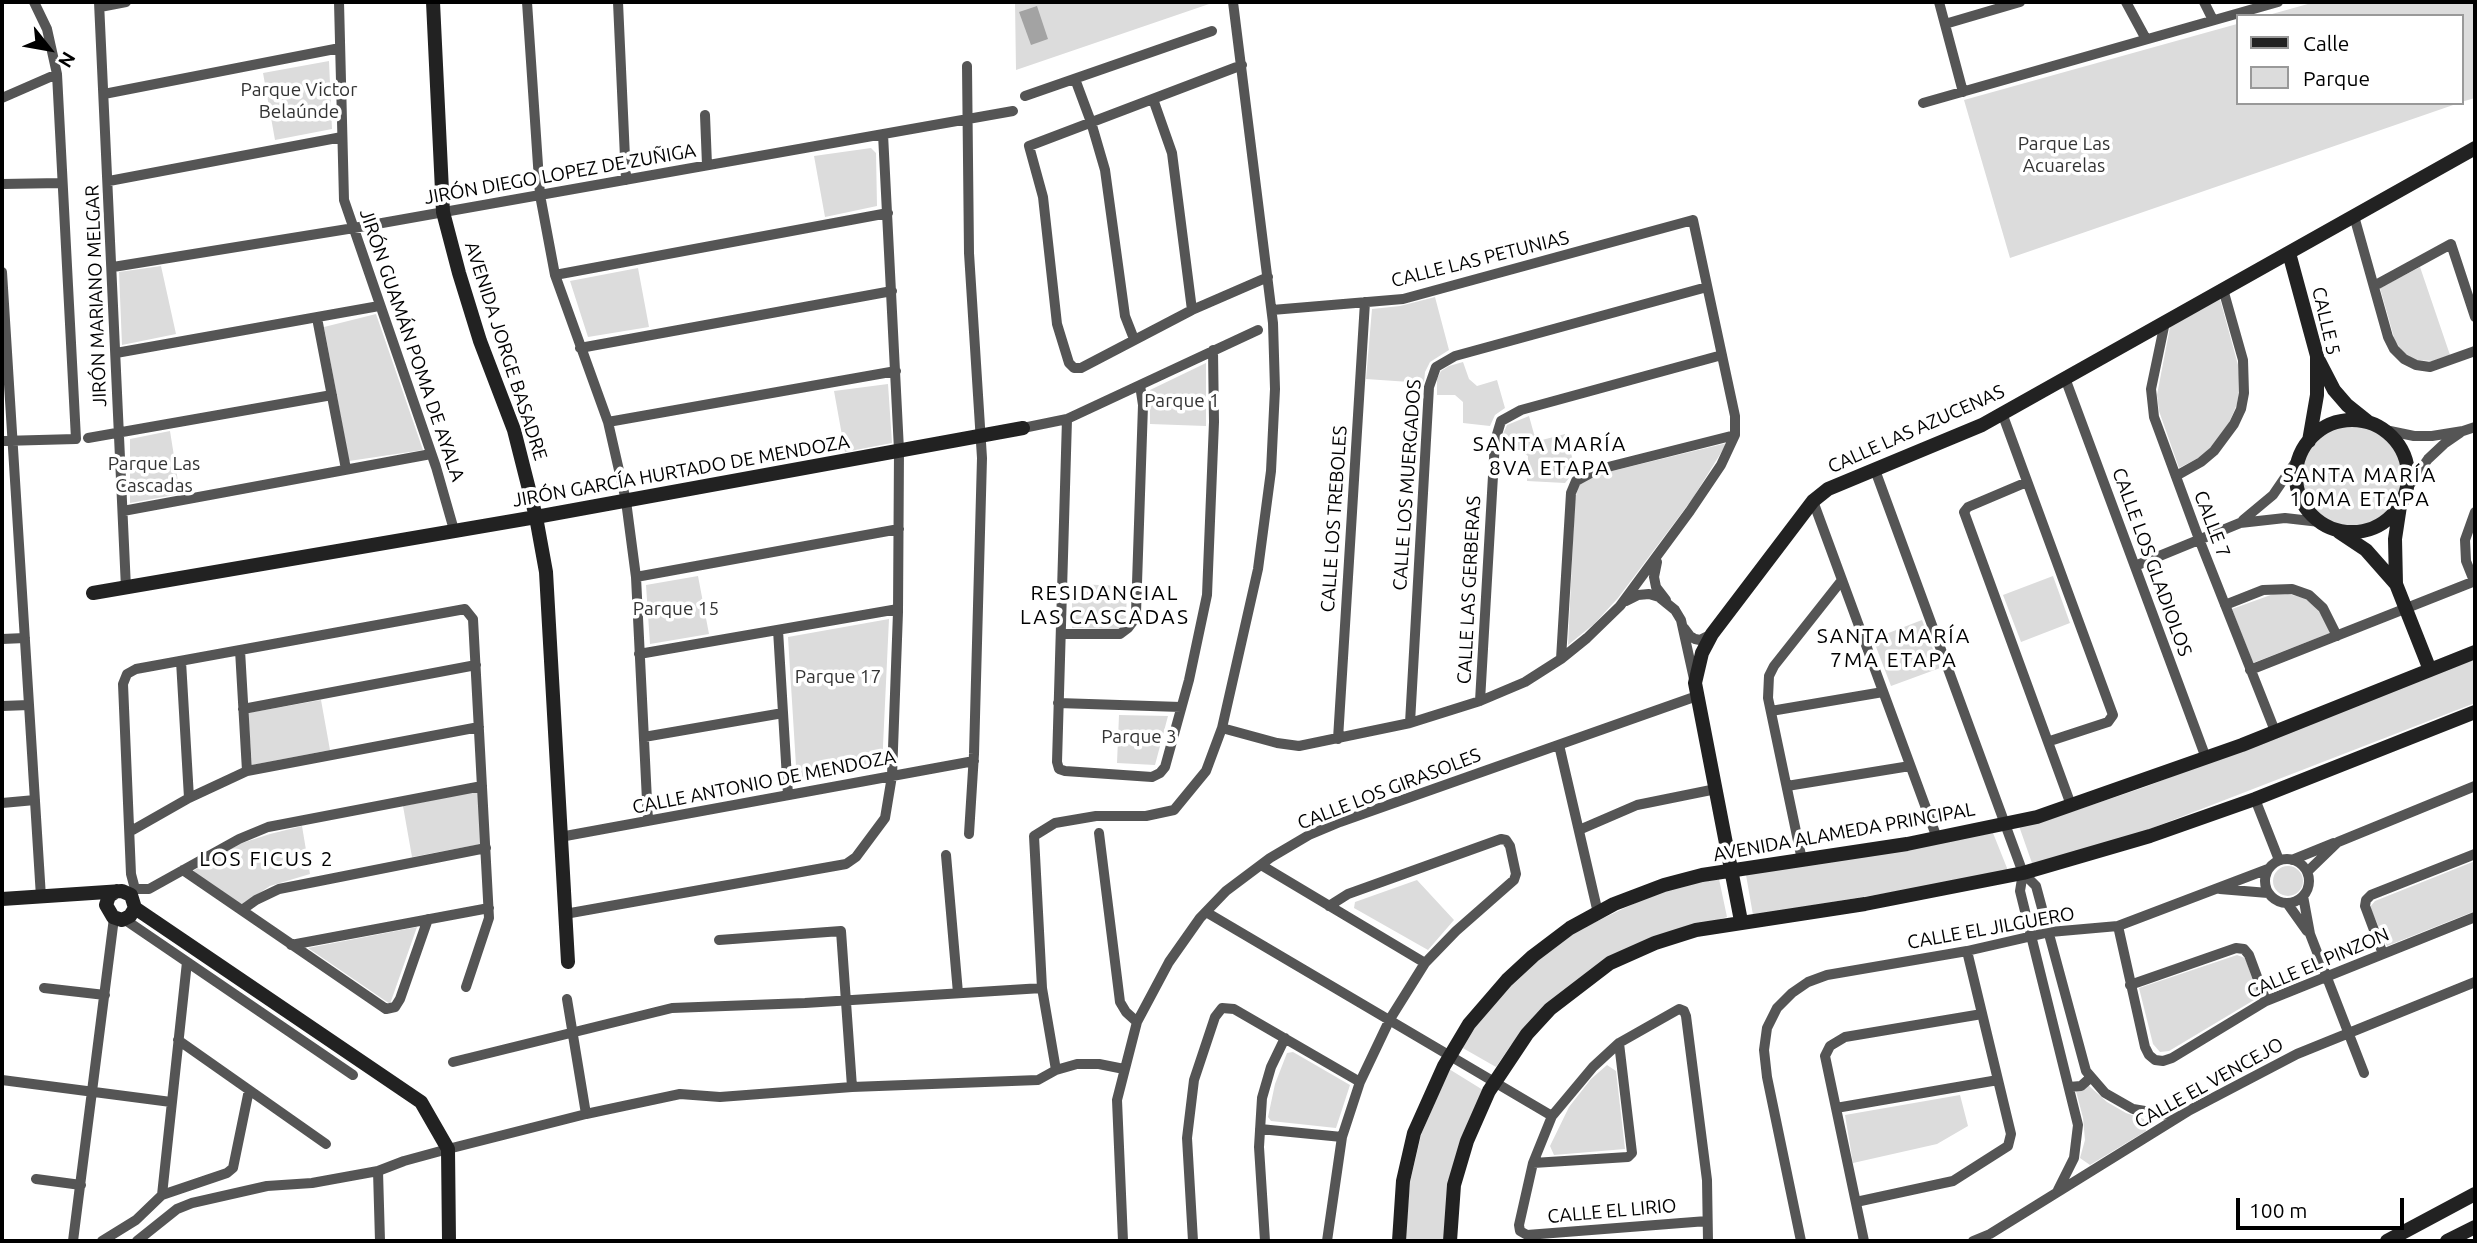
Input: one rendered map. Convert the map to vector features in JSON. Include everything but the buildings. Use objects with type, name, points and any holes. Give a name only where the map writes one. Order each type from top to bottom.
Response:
[{"type":"street","points":[[7,440],[76,439],[57,74],[47,29],[34,2]]},
{"type":"street","points":[[100,4],[126,2]]},
{"type":"street","name":"JIRÓN GUAMÁN POMA DE AYALA","points":[[339,2],[344,200],[431,454],[454,530]]},
{"type":"street","name":"AVENIDA JORGE BASADRE","points":[[433,2],[443,212],[480,341],[514,430],[547,572],[568,962]]},
{"type":"street","points":[[527,2],[540,195],[555,275],[608,422],[626,501],[636,577],[648,821]]},
{"type":"street","points":[[618,2],[626,180]]},
{"type":"street","points":[[1056,1070],[1042,988],[1034,836],[1055,823],[1096,816],[1146,816],[1174,810],[1206,771],[1222,727],[1258,569],[1271,471],[1275,389],[1272,310],[1233,2]]},
{"type":"street","points":[[1939,2],[1963,92]]},
{"type":"street","points":[[2126,2],[2146,39]]},
{"type":"street","points":[[2204,2],[2213,20]]},
{"type":"street","points":[[1923,103],[2278,2]]},
{"type":"street","points":[[1945,24],[2014,3]]},
{"type":"street","name":"JIRÓN MARIANO MELGAR","points":[[100,4],[126,588]]},
{"type":"street","points":[[1025,96],[1212,31]]},
{"type":"street","points":[[104,94],[340,48]]},
{"type":"street","points":[[1242,65],[1030,146],[1043,197],[1057,324],[1069,363],[1074,368],[1081,368],[1192,310],[1268,277]]},
{"type":"street","points":[[967,66],[970,253],[982,457],[974,761],[969,834]]},
{"type":"street","points":[[2,99],[57,74]]},
{"type":"street","points":[[1075,79],[1105,170],[1125,316],[1134,339]]},
{"type":"street","points":[[1153,99],[1172,153],[1192,310]]},
{"type":"street","name":"JIRÓN DIEGO LOPEZ DE ZUÑIGA","points":[[113,267],[354,228],[1013,111]]},
{"type":"street","points":[[705,116],[707,165]]},
{"type":"street","points":[[565,914],[846,864],[856,857],[882,824],[892,776],[899,529],[896,371],[883,134]]},
{"type":"street","points":[[109,181],[342,137]]},
{"type":"street","name":"CALLE LAS AZUCENAS","points":[[1741,921],[1696,690],[1702,653],[1712,634],[1813,501],[1828,489],[1982,425],[2475,148]]},
{"type":"street","points":[[2,184],[62,183]]},
{"type":"street","points":[[555,275],[888,214]]},
{"type":"street","points":[[2354,216],[2388,337],[2394,349],[2404,359],[2416,365],[2430,367],[2475,351]]},
{"type":"street","name":"CALLE LAS PETUNIAS","points":[[1272,310],[1404,299],[1693,220],[1707,287]]},
{"type":"street","points":[[2374,286],[2451,244],[2475,317]]},
{"type":"street","name":"CALLE 5","points":[[2289,253],[2317,356],[2317,395],[2309,441]]},
{"type":"street","points":[[2,272],[7,440],[25,638],[41,897]]},
{"type":"street","points":[[1620,606],[1659,556],[1721,465],[1735,435],[1735,416],[1707,287]]},
{"type":"street","name":"CALLE LOS MUERGADOS","points":[[1410,723],[1429,387],[1436,367],[1455,356],[1707,287]]},
{"type":"street","points":[[2176,476],[2214,452],[2234,425],[2241,409],[2244,393],[2243,360],[2223,289]]},
{"type":"street","points":[[580,348],[892,291]]},
{"type":"street","name":"CALLE LOS TREBOLES","points":[[1338,738],[1365,302]]},
{"type":"street","points":[[116,353],[379,306]]},
{"type":"street","points":[[317,318],[346,470]]},
{"type":"street","name":"CALLE 7","points":[[2165,322],[2151,389],[2154,417],[2275,732]]},
{"type":"street","name":"JIRÓN GARCÍA HURTADO DE MENDOZA","points":[[93,593],[626,501],[1066,419],[1258,330]]},
{"type":"street","points":[[1066,419],[1057,762],[1059,769],[1152,777],[1165,767],[1208,595],[1214,422],[1213,351]]},
{"type":"street","name":"CALLE LAS GERBERAS","points":[[1480,701],[1495,441],[1501,421],[1521,410],[1722,355]]},
{"type":"street","points":[[2317,356],[2334,390],[2347,405],[2369,422],[2385,430],[2423,436],[2463,431]]},
{"type":"street","points":[[608,422],[896,371]]},
{"type":"street","name":"CALLE LOS GLADIOLOS","points":[[2065,378],[2206,758]]},
{"type":"street","points":[[1060,634],[1121,634],[1134,620],[1142,419],[1140,385]]},
{"type":"street","points":[[88,438],[332,395]]},
{"type":"street","points":[[2002,413],[2113,715],[2112,719],[2050,741]]},
{"type":"street","points":[[2240,523],[2273,495],[2309,441],[2331,424],[2350,420],[2369,422]]},
{"type":"street","points":[[2396,584],[2395,539],[2400,506],[2407,489],[2428,459],[2444,444],[2475,426]]},
{"type":"street","points":[[2385,430],[2399,444],[2406,461],[2407,489]]},
{"type":"street","points":[[1561,659],[1570,493],[1576,481],[1596,470],[1735,435]]},
{"type":"street","points":[[123,511],[431,454]]},
{"type":"street","points":[[2299,457],[2296,475],[2299,493],[2307,510],[2320,522],[2366,550],[2396,584],[2430,670]]},
{"type":"street","points":[[1875,470],[2023,873],[2036,886],[2083,1063],[2091,1078],[2105,1093],[2133,1108],[2151,1114],[2168,1115],[2190,1110]]},
{"type":"street","points":[[2028,482],[1968,507],[1964,512],[2050,741],[2071,805]]},
{"type":"street","points":[[1813,501],[1937,838]]},
{"type":"street","points":[[2337,530],[2355,532],[2372,528],[2388,519],[2400,506]]},
{"type":"street","points":[[2250,670],[2475,581],[2465,551],[2467,531],[2475,512]]},
{"type":"street","points":[[2135,566],[2240,523],[2285,518],[2320,522]]},
{"type":"street","points":[[636,577],[899,529]]},
{"type":"street","points":[[1659,556],[1654,577],[1656,587],[1690,636],[1700,640],[1712,634]]},
{"type":"street","points":[[1802,860],[1768,698],[1769,676],[1842,580]]},
{"type":"street","points":[[2225,605],[2263,590],[2291,589],[2309,595],[2323,608],[2337,636]]},
{"type":"street","points":[[1222,727],[1277,743],[1299,746],[1410,723],[1480,701],[1525,682],[1561,659],[1628,599],[1638,595],[1659,597],[1668,603]]},
{"type":"street","points":[[73,1241],[105,995],[131,874],[127,674],[136,669],[461,608],[469,611],[473,619],[489,908],[487,929],[466,987]]},
{"type":"street","points":[[639,654],[898,609]]},
{"type":"street","points":[[1681,620],[1696,690]]},
{"type":"street","points":[[778,630],[788,795]]},
{"type":"street","points":[[2,639],[25,638]]},
{"type":"street","points":[[240,650],[247,771]]},
{"type":"street","name":"AVENIDA ALAMEDA PRINCIPAL","points":[[1399,1241],[1403,1181],[1414,1133],[1432,1090],[1451,1055],[1469,1024],[1507,980],[1570,928],[1614,904],[1702,875],[1937,838],[2037,817],[2206,758],[2475,652]]},
{"type":"street","points":[[181,661],[189,798]]},
{"type":"street","points":[[243,709],[476,666]]},
{"type":"street","name":"CALLE LOS GIRASOLES","points":[[1123,1241],[1117,1100],[1137,1021],[1169,962],[1206,912],[1226,891],[1309,835],[1559,745],[1696,690]]},
{"type":"street","points":[[1771,711],[1883,692]]},
{"type":"street","points":[[1058,703],[1181,707]]},
{"type":"street","points":[[2,706],[29,705]]},
{"type":"street","points":[[1450,1241],[1454,1185],[1467,1141],[1484,1100],[1527,1034],[1549,1009],[1610,963],[1655,943],[1696,930],[1865,904],[2023,873],[2150,836],[2255,799],[2475,712]]},
{"type":"street","points":[[644,737],[783,713]]},
{"type":"street","points":[[131,831],[189,798],[247,771],[479,727]]},
{"type":"street","points":[[1559,745],[1598,913]]},
{"type":"street","name":"CALLE ANTONIO DE MENDOZA","points":[[561,837],[974,761]]},
{"type":"street","points":[[1787,786],[1910,766]]},
{"type":"street","points":[[123,904],[239,839],[268,827],[482,786]]},
{"type":"street","points":[[2292,860],[2475,786]]},
{"type":"street","points":[[1579,830],[1637,805],[1716,789]]},
{"type":"street","points":[[2255,799],[2279,860]]},
{"type":"street","points":[[2,803],[35,800]]},
{"type":"street","points":[[1099,833],[1120,1002],[1126,1012],[1137,1021]]},
{"type":"street","points":[[1327,1241],[1342,1137],[1360,1082],[1390,1019],[1425,962],[1514,880],[1516,874],[1506,839],[1501,839],[1348,894],[1329,906]]},
{"type":"street","points":[[2307,872],[2338,842]]},
{"type":"street","points":[[242,911],[256,900],[279,889],[485,848]]},
{"type":"street","points":[[2383,954],[2365,906],[2366,900],[2371,895],[2475,854]]},
{"type":"street","points":[[946,855],[958,993]]},
{"type":"street","points":[[2310,934],[2287,903],[2276,900],[2268,893],[2265,881],[2268,869],[2279,860],[2299,862],[2307,872],[2308,885],[2303,896],[2310,934],[2364,1073]]},
{"type":"street","points":[[1261,865],[1425,962]]},
{"type":"street","name":"CALLE EL JILGUERO","points":[[1801,1241],[1767,1077],[1764,1050],[1767,1028],[1777,1008],[1792,993],[1808,982],[1827,975],[1967,951],[2050,932],[2118,926],[2268,869]]},
{"type":"street","points":[[183,870],[380,1006],[391,1009],[400,999],[428,919]]},
{"type":"street","points":[[2023,873],[2020,891],[2078,1125],[2078,1142],[2069,1173],[2056,1193]]},
{"type":"street","name":"CALLE EL JILGUERO","points":[[2216,888],[2268,893]]},
{"type":"street","points":[[2,899],[86,894],[123,904],[415,1097],[424,1107],[448,1149],[449,1241]]},
{"type":"street","points":[[2287,903],[2303,896]]},
{"type":"street","points":[[123,904],[187,962],[353,1075]]},
{"type":"street","points":[[291,945],[489,908]]},
{"type":"street","points":[[1206,912],[1552,1116]]},
{"type":"street","name":"CALLE EL PINZON","points":[[2118,926],[2146,1047],[2155,1060],[2172,1058],[2266,1001],[2475,917]]},
{"type":"street","points":[[719,940],[841,931],[852,1087]]},
{"type":"street","points":[[2130,985],[2236,948],[2244,949],[2249,954],[2266,1001]]},
{"type":"street","points":[[1856,1202],[1953,1181],[2008,1146],[2011,1134],[1967,951]]},
{"type":"street","points":[[162,1195],[187,962]]},
{"type":"street","name":"CALLE EL VENCEJO","points":[[1972,1241],[1990,1234],[2190,1110],[2307,1049],[2475,982]]},
{"type":"street","points":[[44,988],[105,995]]},
{"type":"street","points":[[453,1062],[672,1008],[1042,988]]},
{"type":"street","points":[[567,999],[586,1114]]},
{"type":"street","points":[[1193,1241],[1187,1138],[1195,1080],[1215,1017],[1222,1008],[1227,1007],[1285,1038],[1360,1082]]},
{"type":"street","name":"CALLE EL LIRIO","points":[[1679,1009],[1684,1011],[1707,1180],[1707,1221],[1527,1235],[1521,1231],[1520,1225],[1541,1138],[1552,1116],[1586,1075],[1619,1043],[1679,1009]]},
{"type":"street","points":[[1864,1241],[1825,1056],[1830,1046],[1836,1040],[1982,1014]]},
{"type":"street","points":[[1265,1241],[1259,1147],[1262,1098],[1271,1067],[1285,1038]]},
{"type":"street","points":[[178,1040],[326,1144]]},
{"type":"street","points":[[1533,1163],[1628,1157],[1632,1153],[1619,1043]]},
{"type":"street","points":[[137,1241],[177,1209],[192,1203],[267,1186],[312,1183],[378,1171],[448,1149],[586,1114],[680,1094],[720,1097],[852,1087],[1038,1080],[1077,1063],[1124,1069]]},
{"type":"street","points":[[2069,1087],[2081,1086],[2091,1078]]},
{"type":"street","points":[[2,1080],[171,1102]]},
{"type":"street","points":[[1836,1108],[1998,1080]]},
{"type":"street","points":[[102,1241],[136,1220],[162,1195],[227,1173],[233,1168],[249,1090]]},
{"type":"street","points":[[1260,1129],[1342,1137]]},
{"type":"street","points":[[378,1171],[380,1241]]},
{"type":"street","points":[[36,1179],[81,1185]]},
{"type":"street","points":[[2387,1241],[2475,1194]]},
{"type":"street","points":[[1707,1221],[1708,1241]]},
{"type":"street","points":[[2447,1241],[2475,1227]]},
{"type":"green space","points":[[1015,2],[1212,2],[1212,3],[1016,70]]},
{"type":"green space","points":[[2315,2],[2475,2],[2475,98],[2463,101],[2463,14],[2272,14]]},
{"type":"green space","name":"Parque Las Acuarelas","points":[[2236,24],[2236,105],[2453,105],[2010,258],[1964,100]]},
{"type":"green space","name":"Parque Victor Belaúnde","points":[[329,61],[332,129],[275,140],[263,73]]},
{"type":"green space","points":[[871,148],[876,153],[877,206],[825,217],[814,156]]},
{"type":"green space","points":[[161,266],[176,334],[122,345],[119,272]]},
{"type":"green space","points":[[2420,267],[2450,355],[2433,361],[2415,360],[2404,353],[2395,341],[2380,288]]},
{"type":"green space","points":[[638,268],[649,327],[588,337],[570,281]]},
{"type":"green space","points":[[1435,297],[1449,350],[1430,362],[1424,383],[1366,379],[1372,309],[1400,306]]},
{"type":"green space","points":[[2220,299],[2238,365],[2240,385],[2237,404],[2217,441],[2202,456],[2179,468],[2159,411],[2157,395],[2170,327]]},
{"type":"green space","points":[[376,314],[423,450],[349,461],[324,327]]},
{"type":"green space","points":[[1463,362],[1469,379],[1477,386],[1497,380],[1505,408],[1495,415],[1490,426],[1463,423],[1463,402],[1455,395],[1437,395],[1437,379],[1441,371]]},
{"type":"green space","name":"Parque 1","points":[[1206,363],[1206,426],[1150,424],[1150,390]]},
{"type":"green space","points":[[888,384],[892,443],[845,452],[834,391]]},
{"type":"green space","points":[[1529,416],[1534,434],[1542,440],[1565,434],[1576,470],[1565,483],[1527,481],[1528,456],[1520,450],[1502,449],[1507,425]]},
{"type":"green space","points":[[2352,425],[2371,429],[2388,440],[2399,457],[2403,476],[2399,495],[2388,512],[2371,523],[2352,527],[2333,523],[2316,512],[2305,495],[2301,476],[2305,457],[2316,440],[2333,429]]},
{"type":"green space","name":"Parque Las Cascadas","points":[[170,431],[180,494],[130,503],[130,439]]},
{"type":"green space","points":[[1727,443],[1693,498],[1618,598],[1594,624],[1568,645],[1575,499],[1579,485],[1596,475]]},
{"type":"green space","name":"Parque 15","points":[[698,576],[709,634],[650,644],[646,585]]},
{"type":"green space","points":[[2053,576],[2070,623],[2021,642],[2003,595]]},
{"type":"green space","points":[[1072,584],[1127,586],[1126,621],[1123,627],[1072,628]]},
{"type":"green space","points":[[2279,592],[2305,598],[2326,620],[2330,633],[2253,663],[2232,609]]},
{"type":"green space","name":"Parque 17","points":[[889,619],[882,767],[797,782],[788,637]]},
{"type":"green space","points":[[1922,620],[1940,668],[1891,686],[1873,639]]},
{"type":"green space","points":[[2475,659],[2475,703],[2142,832],[2033,866],[2019,826],[2145,787]]},
{"type":"green space","points":[[321,700],[330,750],[252,765],[248,713]]},
{"type":"green space","name":"Parque 3","points":[[1119,715],[1168,716],[1155,765],[1117,763]]},
{"type":"green space","points":[[478,791],[481,844],[412,857],[403,806]]},
{"type":"green space","points":[[302,826],[310,874],[270,886],[241,905],[193,871],[239,844]]},
{"type":"green space","points":[[1993,833],[2009,873],[1753,915],[1746,875]]},
{"type":"green space","points":[[2475,861],[2475,911],[2387,946],[2370,907],[2375,901]]},
{"type":"green space","points":[[2288,866],[2298,871],[2303,881],[2298,891],[2288,896],[2278,891],[2273,881],[2278,871]]},
{"type":"green space","points":[[1719,879],[1727,917],[1635,945],[1511,1045],[1496,1067],[1461,1047],[1476,1022],[1509,985],[1570,934],[1652,895],[1684,885]]},
{"type":"green space","points":[[1417,880],[1454,920],[1428,950],[1354,908],[1355,902]]},
{"type":"green space","points":[[417,927],[390,1004],[308,948]]},
{"type":"green space","points":[[2237,955],[2245,958],[2259,997],[2169,1051],[2160,1052],[2153,1044],[2139,988]]},
{"type":"green space","points":[[1293,1052],[1350,1085],[1336,1128],[1271,1121],[1268,1117],[1275,1084],[1287,1053]]},
{"type":"green space","points":[[1607,1065],[1616,1071],[1625,1149],[1554,1155],[1550,1146],[1569,1107],[1591,1079]]},
{"type":"green space","points":[[1449,1069],[1483,1090],[1443,1241],[1405,1241],[1410,1182],[1421,1135]]},
{"type":"green space","points":[[2088,1085],[2107,1102],[2144,1119],[2146,1131],[2090,1165],[2080,1158],[2085,1140],[2076,1091]]},
{"type":"green space","points":[[1960,1095],[1968,1126],[1937,1144],[1853,1163],[1845,1115]]},
{"type":"shaded area","points":[[1037,6],[1048,39],[1031,45],[1019,12]]},
{"type":"district","name":"SANTA MARÍA 8VA ETAPA","points":[[1550,456]]},
{"type":"district","name":"SANTA MARÍA 10MA ETAPA","points":[[2360,487]]},
{"type":"district","name":"RESIDANCIAL LAS CASCADAS","points":[[1105,605]]},
{"type":"district","name":"SANTA MARÍA 7MA ETAPA","points":[[1894,648]]},
{"type":"district","name":"LOS FICUS 2","points":[[267,859]]}]
